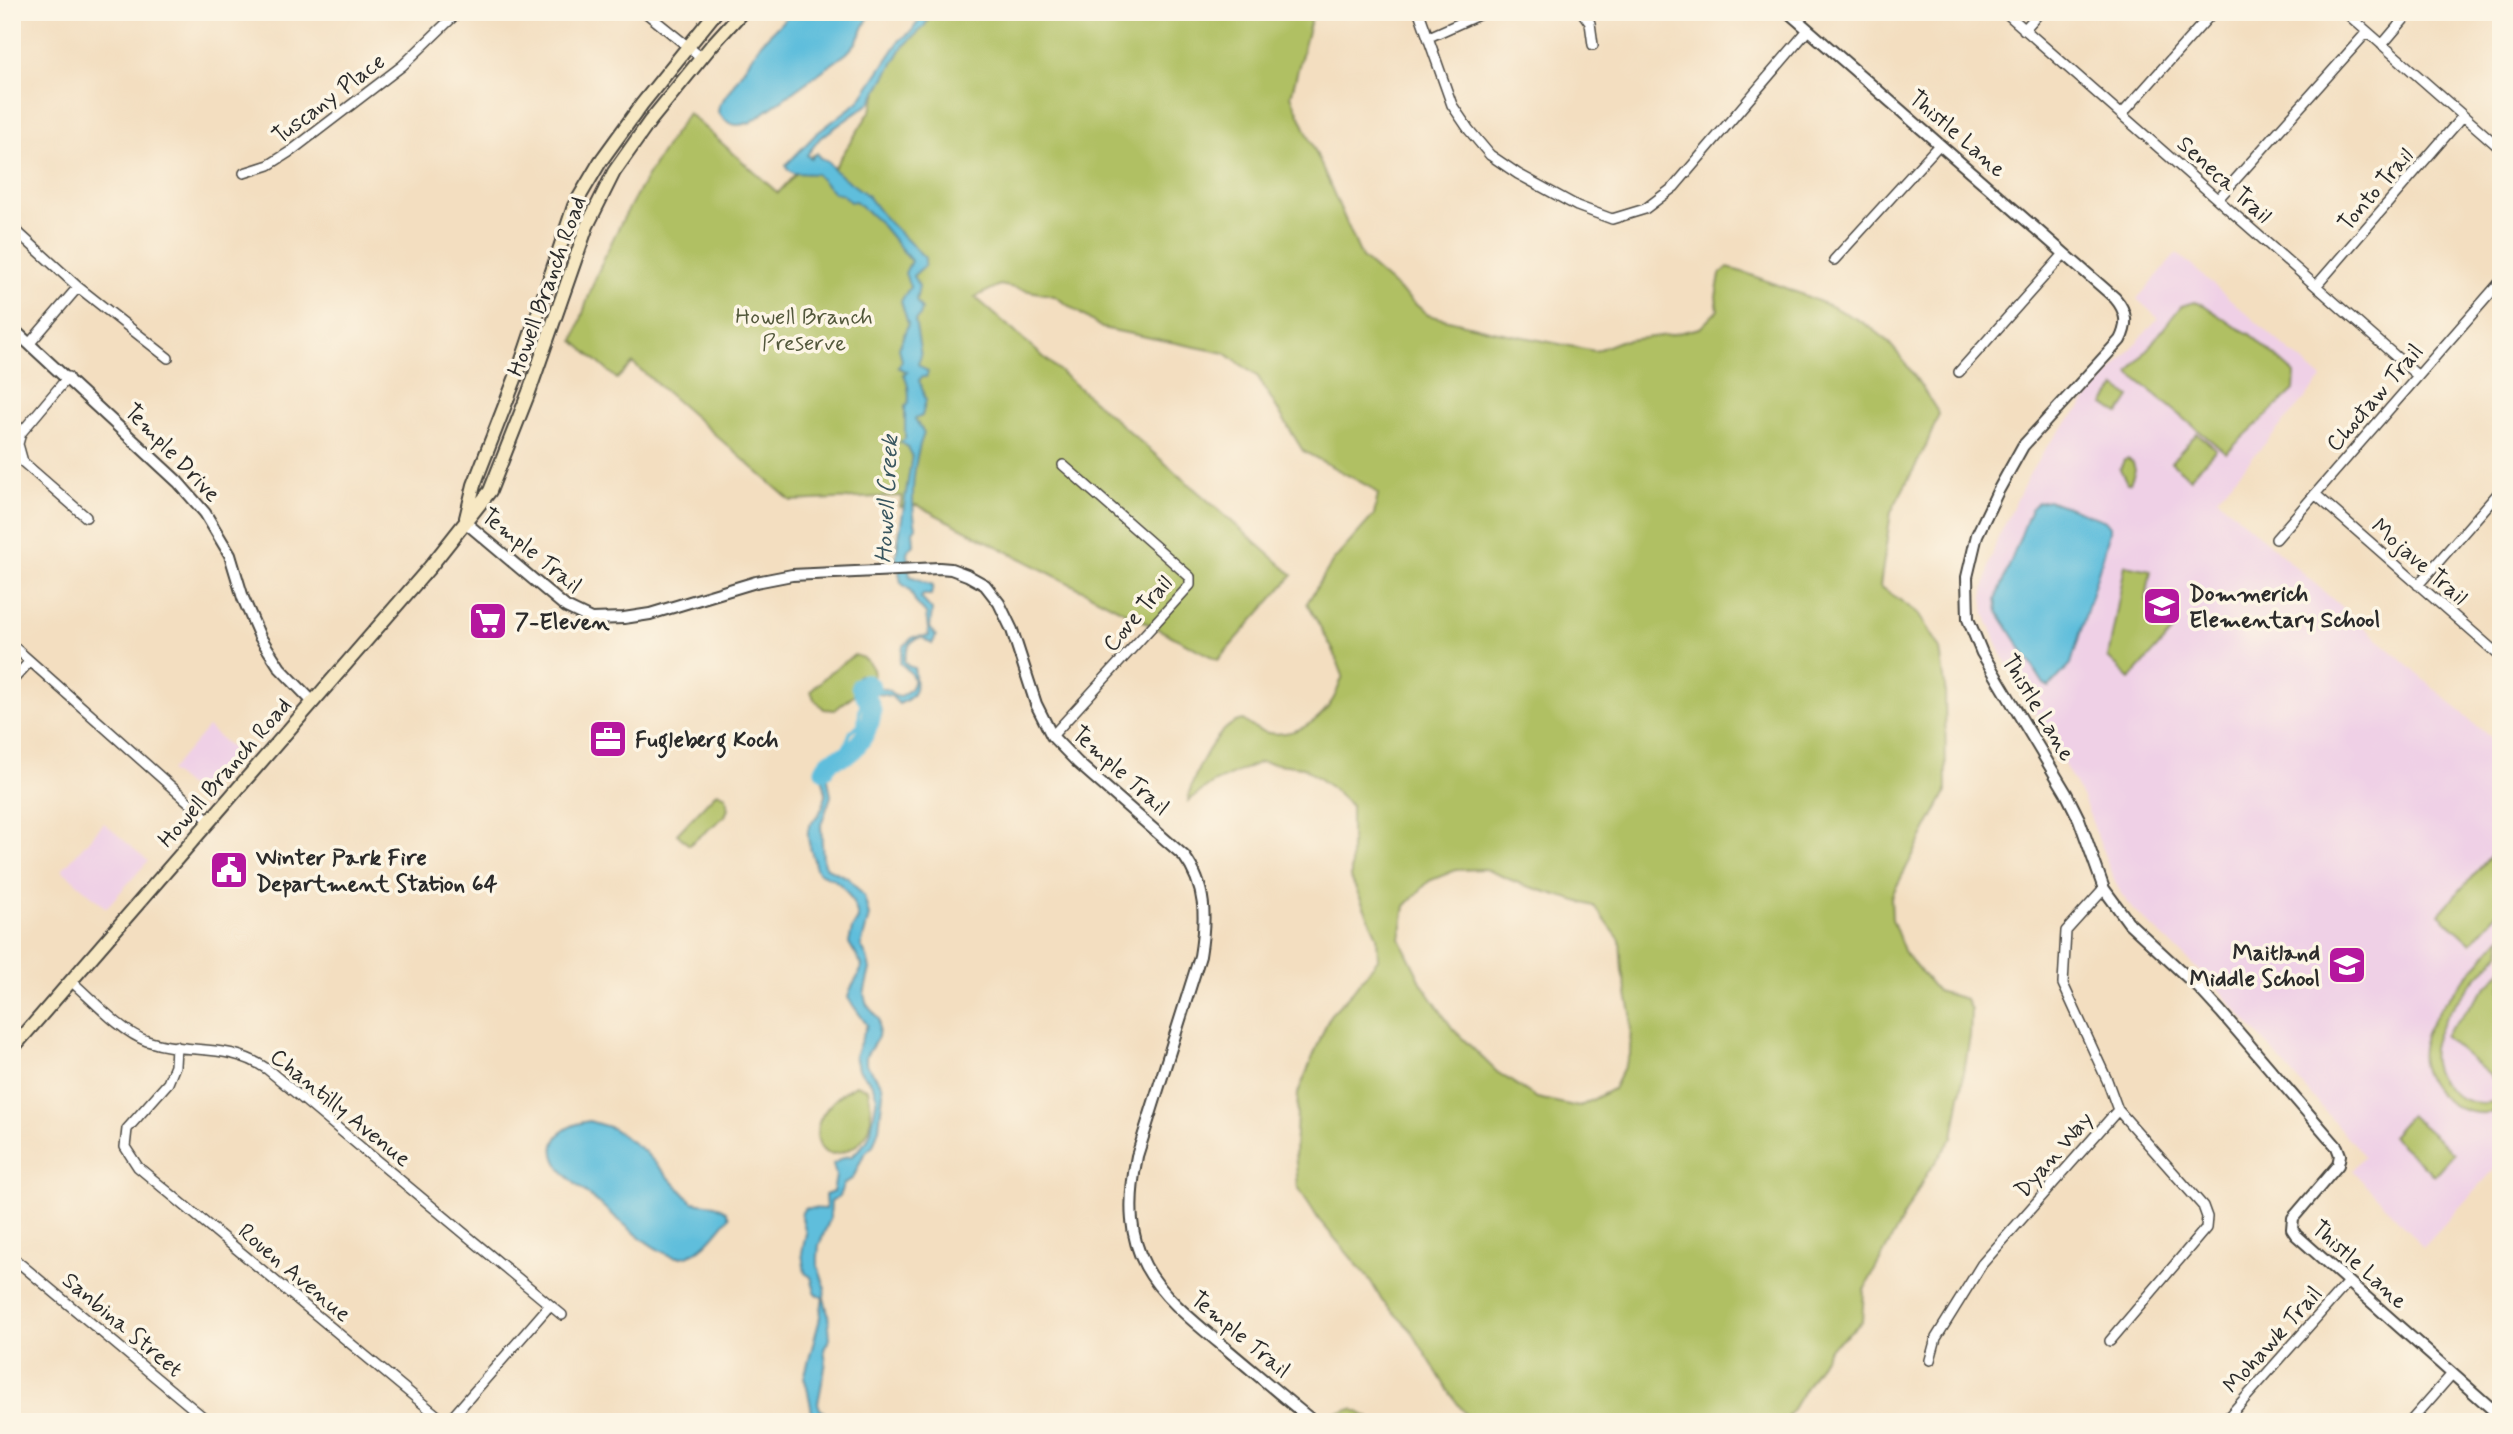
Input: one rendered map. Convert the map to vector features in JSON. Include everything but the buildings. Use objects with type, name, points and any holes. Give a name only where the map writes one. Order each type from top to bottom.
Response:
[{"type":"main road","name":"Howell Branch Road","points":[[465,522],[474,485],[519,369],[573,206],[600,162],[687,46],[716,12]]},
{"type":"main road","name":"Howell Branch Road","points":[[12,1049],[430,567],[490,491],[529,392],[587,226],[614,172],[650,121],[742,12]]},
{"type":"street","name":"Tuscany Place","points":[[244,173],[269,164],[291,151],[402,66],[458,12]]},
{"type":"street","points":[[645,12],[702,58]]},
{"type":"street","points":[[1419,12],[1452,105],[1490,155],[1518,174],[1577,206],[1612,219],[1645,209],[1674,187],[1808,30]]},
{"type":"street","points":[[1429,37],[1485,12]]},
{"type":"street","points":[[1582,12],[1590,23],[1593,45]]},
{"type":"street","name":"Thistle Lane","points":[[1788,12],[2122,305],[2126,318],[2125,330],[2120,340],[2023,446],[1998,491],[1977,535],[1967,577],[1968,619],[1982,653],[2066,793],[2079,819],[2104,889],[2129,923],[2221,1012],[2337,1147],[2340,1155],[2338,1165],[2297,1211],[2291,1224],[2296,1236],[2501,1417]]},
{"type":"street","name":"Seneca Trail","points":[[2005,12],[2418,376]]},
{"type":"street","points":[[2024,30],[2040,12]]},
{"type":"street","points":[[2122,114],[2213,12]]},
{"type":"street","points":[[2345,12],[2501,149]]},
{"type":"street","points":[[2382,45],[2410,12]]},
{"type":"street","points":[[2218,199],[2367,32]]},
{"type":"street","name":"Tonto Trail","points":[[2316,286],[2463,116]]},
{"type":"street","points":[[1834,260],[1939,145]]},
{"type":"street","points":[[12,227],[78,287],[168,358]]},
{"type":"street","points":[[1959,372],[2064,254]]},
{"type":"street","name":"Choctaw Trail","points":[[2276,539],[2501,281]]},
{"type":"street","points":[[30,343],[78,287]]},
{"type":"street","name":"Temple Drive","points":[[12,328],[68,377],[178,482],[205,513],[230,555],[243,597],[265,646],[280,668],[312,701]]},
{"type":"street","points":[[68,377],[21,433],[18,444],[23,462],[86,517]]},
{"type":"street","name":"Cove Trail","points":[[1052,736],[1190,585],[1190,577],[1063,465]]},
{"type":"street","points":[[2418,584],[2501,490]]},
{"type":"street","name":"Mojave Trail","points":[[2315,494],[2501,657]]},
{"type":"street","name":"Temple Trail","points":[[465,522],[566,607],[591,619],[650,614],[756,582],[792,575],[939,568],[959,571],[976,579],[991,592],[1012,630],[1036,704],[1052,736],[1078,763],[1185,856],[1195,872],[1203,896],[1205,922],[1200,956],[1137,1156],[1131,1184],[1131,1216],[1136,1246],[1149,1274],[1168,1300],[1314,1422]]},
{"type":"street","points":[[12,645],[210,821]]},
{"type":"street","points":[[12,681],[30,661]]},
{"type":"street","name":"Dyan Way","points":[[1930,1360],[1936,1338],[1982,1265],[2118,1110],[2063,984],[2066,931],[2104,889]]},
{"type":"street","name":"Chantilly Avenue","points":[[71,981],[135,1036],[150,1042],[251,1058],[562,1315]]},
{"type":"street","name":"Rouen Avenue","points":[[176,1046],[175,1066],[168,1083],[127,1129],[125,1147],[138,1167],[447,1422]]},
{"type":"street","points":[[2109,1340],[2206,1228],[2207,1217],[2203,1206],[2118,1110]]},
{"type":"street","name":"Sanbina Street","points":[[12,1257],[209,1422]]},
{"type":"street","name":"Mohawk Trail","points":[[2224,1422],[2348,1282]]},
{"type":"street","points":[[447,1422],[550,1305]]},
{"type":"street","points":[[2410,1422],[2452,1374]]},
{"type":"shaded area","points":[[2177,253],[2322,379],[2217,498],[2501,747],[2501,1162],[2423,1247],[2352,1170],[2364,1156],[2213,983],[2135,911],[2122,895],[2084,800],[2002,655],[1985,614],[1983,597],[1997,540],[2030,473],[2048,445],[2158,318],[2137,299]]},
{"type":"shaded area","points":[[208,727],[239,755],[208,791],[202,794],[196,793],[170,771]]},
{"type":"shaded area","points":[[104,823],[148,861],[106,908],[62,870]]},
{"type":"green space","name":"Howell Branch Preserve","points":[[928,12],[1313,12],[1291,96],[1362,258],[1428,315],[1595,351],[1620,341],[1700,328],[1718,310],[1716,297],[1720,274],[1728,268],[1839,310],[1873,329],[1901,357],[1921,385],[1939,414],[1925,448],[1891,512],[1880,586],[1918,613],[1940,649],[1945,685],[1946,792],[1891,897],[1892,919],[1905,953],[1937,991],[1966,999],[1971,1010],[1970,1036],[1953,1137],[1926,1175],[1864,1290],[1862,1322],[1829,1349],[1785,1422],[1471,1422],[1411,1330],[1382,1301],[1370,1280],[1319,1220],[1298,1187],[1295,1152],[1298,1093],[1330,1015],[1378,959],[1377,936],[1351,878],[1351,806],[1303,767],[1260,762],[1213,783],[1188,801],[1194,779],[1207,753],[1233,723],[1243,720],[1266,732],[1291,732],[1314,721],[1334,698],[1343,676],[1334,652],[1307,603],[1333,561],[1374,515],[1378,494],[1303,451],[1258,377],[1225,353],[1102,328],[1054,296],[1000,285],[975,297],[1293,575],[1218,660],[917,505],[900,507],[902,496],[791,501],[633,363],[617,379],[574,341],[604,257],[625,214],[688,113],[778,193],[813,155],[832,171],[871,110],[885,71]],"holes":[[[1485,869],[1523,885],[1594,906],[1620,940],[1622,971],[1631,1013],[1630,1055],[1613,1089],[1579,1107],[1537,1098],[1497,1072],[1453,1029],[1422,984],[1400,939],[1405,906],[1429,881],[1456,870]]]},
{"type":"green space","points":[[2194,302],[2204,305],[2250,334],[2295,374],[2294,390],[2226,453],[2129,373],[2181,306]]},
{"type":"green space","points":[[2116,387],[2130,397],[2119,414],[2104,404]]},
{"type":"green space","points":[[2197,433],[2216,449],[2190,478],[2171,462]]},
{"type":"green space","points":[[2128,459],[2135,470],[2130,483],[2127,483],[2120,469],[2124,460]]},
{"type":"green space","points":[[2125,565],[2151,570],[2146,600],[2177,626],[2130,679],[2108,658]]},
{"type":"green space","points":[[854,655],[869,663],[873,678],[865,675],[855,681],[857,692],[835,710],[824,709],[814,699],[811,691],[829,673]]},
{"type":"green space","points":[[717,792],[726,796],[728,809],[725,816],[689,845],[677,834]]},
{"type":"green space","points":[[2501,844],[2501,909],[2471,943],[2439,914]]},
{"type":"green space","points":[[2501,937],[2501,952],[2459,999],[2446,1018],[2436,1037],[2432,1056],[2436,1074],[2455,1095],[2474,1102],[2501,1100],[2501,1111],[2477,1113],[2461,1109],[2440,1095],[2428,1080],[2422,1065],[2422,1050],[2425,1036],[2441,1008]]},
{"type":"green space","points":[[2501,970],[2501,1085],[2444,1036]]},
{"type":"green space","points":[[856,1085],[868,1089],[871,1116],[868,1132],[848,1150],[827,1153],[818,1142],[819,1123],[834,1100]]},
{"type":"green space","points":[[2410,1115],[2454,1153],[2434,1175],[2391,1136]]},
{"type":"green space","points":[[1353,1409],[1376,1422],[1332,1422],[1325,1415]]},
{"type":"water","points":[[792,12],[871,12],[856,43],[847,53],[751,122],[737,125],[725,120],[718,112],[719,106],[762,42]]},
{"type":"water","points":[[925,12],[932,12],[924,27],[902,48],[870,103],[820,138],[807,155],[811,158],[817,153],[835,171],[867,195],[885,218],[925,258],[925,265],[913,276],[919,286],[916,301],[922,309],[915,320],[921,356],[918,364],[928,372],[926,377],[919,380],[926,400],[922,416],[915,419],[924,433],[914,480],[914,545],[907,554],[910,576],[933,585],[931,595],[923,595],[921,598],[932,610],[930,628],[936,636],[932,644],[921,637],[909,646],[904,661],[914,668],[916,686],[910,698],[899,704],[891,696],[873,693],[864,686],[862,687],[866,693],[858,694],[855,681],[859,675],[874,679],[874,686],[900,697],[910,689],[913,681],[911,674],[900,663],[903,647],[913,637],[929,636],[926,614],[916,603],[910,590],[901,583],[896,556],[912,455],[908,447],[900,442],[905,439],[905,406],[909,397],[903,374],[907,372],[898,367],[902,361],[899,348],[908,324],[901,301],[910,287],[905,273],[911,261],[879,222],[855,201],[850,202],[841,194],[834,193],[816,174],[793,173],[786,165],[816,134],[859,101],[900,40],[911,32]]},
{"type":"water","points":[[2048,500],[2106,521],[2110,526],[2071,664],[2049,687],[2044,684],[1998,612],[1996,600],[2031,509],[2038,502]]},
{"type":"water","points":[[839,752],[843,757],[826,768],[831,796],[821,825],[823,861],[827,868],[848,878],[864,896],[869,916],[861,946],[870,969],[864,994],[867,1005],[879,1019],[878,1037],[866,1056],[866,1064],[882,1085],[883,1093],[879,1128],[873,1146],[864,1154],[853,1178],[844,1184],[839,1196],[831,1201],[830,1219],[819,1245],[818,1266],[825,1287],[830,1339],[824,1349],[826,1362],[818,1403],[827,1415],[823,1422],[813,1422],[804,1378],[823,1298],[816,1294],[811,1277],[805,1273],[802,1253],[806,1233],[801,1214],[805,1208],[826,1209],[825,1195],[833,1192],[836,1176],[833,1164],[852,1156],[867,1141],[877,1097],[872,1084],[858,1069],[855,1056],[867,1025],[848,998],[862,965],[849,943],[852,929],[858,919],[857,913],[850,896],[842,887],[817,870],[808,834],[825,798],[822,767],[831,756]]},
{"type":"water","points":[[589,1121],[612,1128],[644,1151],[692,1202],[715,1205],[726,1211],[729,1217],[708,1242],[688,1255],[672,1256],[650,1245],[575,1184],[559,1167],[554,1148],[557,1138],[571,1126]]},
{"type":"waterway","name":"Howell Creek","points":[[824,770],[830,761],[851,752],[863,736],[870,723],[872,711],[860,686],[865,683],[871,687]]},
{"type":"waterway","points":[[837,755],[843,751],[851,731],[859,724],[860,707],[863,704],[862,691]]},
{"type":"place","name":"Dommerich Elementary School","points":[[2162,606]]},
{"type":"place","name":"7-Eleven","points":[[488,621]]},
{"type":"place","name":"Fugleberg Koch","points":[[608,739]]},
{"type":"place","name":"Winter Park Fire Department Station 64","points":[[229,870]]},
{"type":"place","name":"Maitland Middle School","points":[[2347,965]]}]
